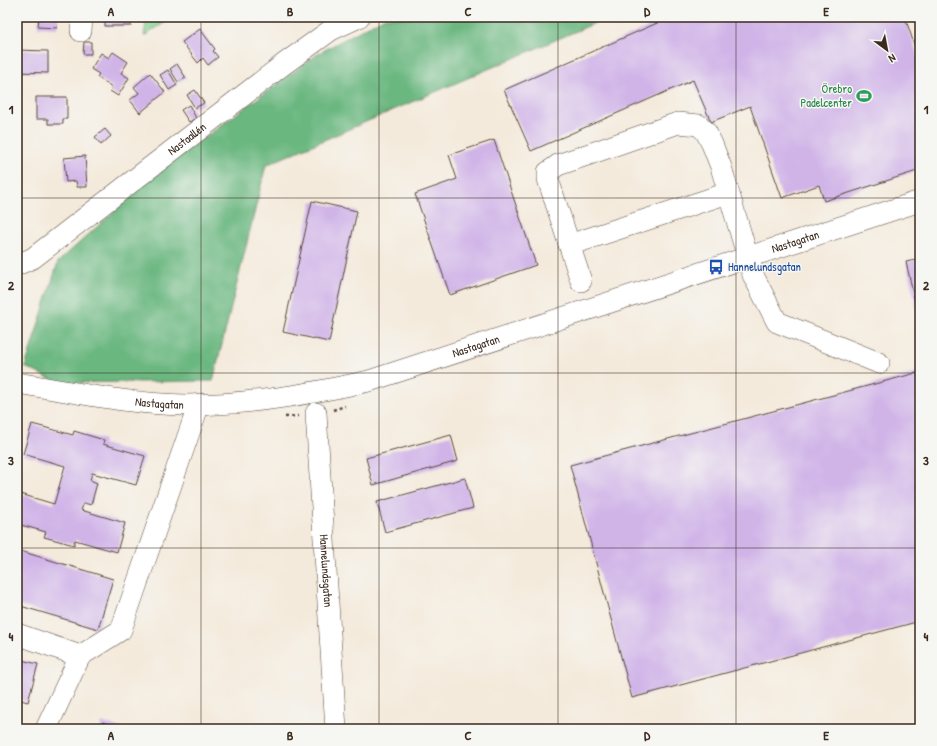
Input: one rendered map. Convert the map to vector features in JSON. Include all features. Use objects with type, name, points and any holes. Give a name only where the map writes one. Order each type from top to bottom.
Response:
[{"type":"street","name":"Nastaallén","points":[[17,265],[33,258],[284,64],[331,30],[359,17]]},
{"type":"street","points":[[581,281],[548,179],[548,172],[558,165],[678,123],[691,123],[699,125],[706,132],[721,166],[752,274],[777,322],[879,363]]},
{"type":"street","points":[[569,245],[728,193]]},
{"type":"street","name":"Nastagatan","points":[[17,383],[127,401],[199,404],[258,401],[314,393],[369,381],[747,256],[920,201]]},
{"type":"street","points":[[46,729],[80,656],[121,630],[199,404]]},
{"type":"street","name":"Hannelundsgatan","points":[[316,413],[336,729]]},
{"type":"street","points":[[17,634],[80,656]]},
{"type":"green space","points":[[147,17],[173,17],[144,36]]},
{"type":"green space","points":[[385,17],[609,17],[266,165],[213,381],[59,383],[25,367],[58,262],[158,172],[319,53]]},
{"type":"building","points":[[39,17],[58,17],[57,28],[38,27]]},
{"type":"building","points":[[105,17],[131,17],[131,26],[105,26]]},
{"type":"building","points":[[671,17],[905,17],[920,62],[920,170],[824,201],[819,185],[782,198],[750,106],[711,122],[693,80],[531,151],[504,90]]},
{"type":"building","points":[[200,29],[215,49],[213,51],[218,57],[208,65],[203,58],[198,63],[182,42]]},
{"type":"building","points":[[84,42],[91,42],[91,54],[83,54]]},
{"type":"building","points":[[17,50],[48,51],[48,73],[17,72]]},
{"type":"building","points":[[113,52],[128,62],[121,73],[129,78],[118,96],[110,91],[112,87],[97,77],[99,74],[91,69],[101,53],[109,58]]},
{"type":"building","points":[[177,64],[186,78],[178,82],[170,69]]},
{"type":"building","points":[[168,70],[177,85],[169,90],[160,75]]},
{"type":"building","points":[[150,73],[165,92],[140,113],[130,100],[139,93],[134,87]]},
{"type":"building","points":[[195,90],[204,103],[195,108],[187,95]]},
{"type":"building","points":[[36,97],[67,97],[67,119],[63,119],[63,124],[48,124],[48,119],[36,119]]},
{"type":"building","points":[[189,105],[196,118],[189,122],[181,110]]},
{"type":"building","points":[[105,129],[111,136],[101,145],[95,137]]},
{"type":"building","points":[[494,140],[536,265],[450,295],[415,194],[457,179],[449,155]]},
{"type":"building","points":[[85,156],[87,187],[77,187],[76,181],[66,182],[64,158]]},
{"type":"building","points":[[312,201],[357,211],[329,342],[283,332]]},
{"type":"building","points":[[920,259],[920,319],[919,319],[906,262]]},
{"type":"building","points":[[920,372],[920,621],[632,698],[570,465]]},
{"type":"building","points":[[32,424],[73,435],[74,431],[104,440],[103,444],[145,456],[136,485],[92,473],[90,480],[97,483],[91,505],[84,503],[81,510],[125,523],[117,552],[75,540],[74,545],[44,537],[46,532],[17,524],[17,493],[54,504],[65,466],[23,454]]},
{"type":"building","points":[[451,435],[458,461],[373,485],[366,458]]},
{"type":"building","points":[[465,478],[473,508],[385,532],[377,502]]},
{"type":"building","points":[[17,550],[113,579],[98,629],[17,605]]},
{"type":"building","points":[[17,659],[38,664],[28,702],[17,699]]},
{"type":"building","points":[[102,722],[124,729],[100,729]]},
{"type":"building","points":[[17,724],[22,725],[20,729],[17,729]]},
{"type":"place","name":"Örebro Padelcenter","points":[[864,96]]},
{"type":"place","name":"Hannelundsgatan","points":[[716,267]]}]
